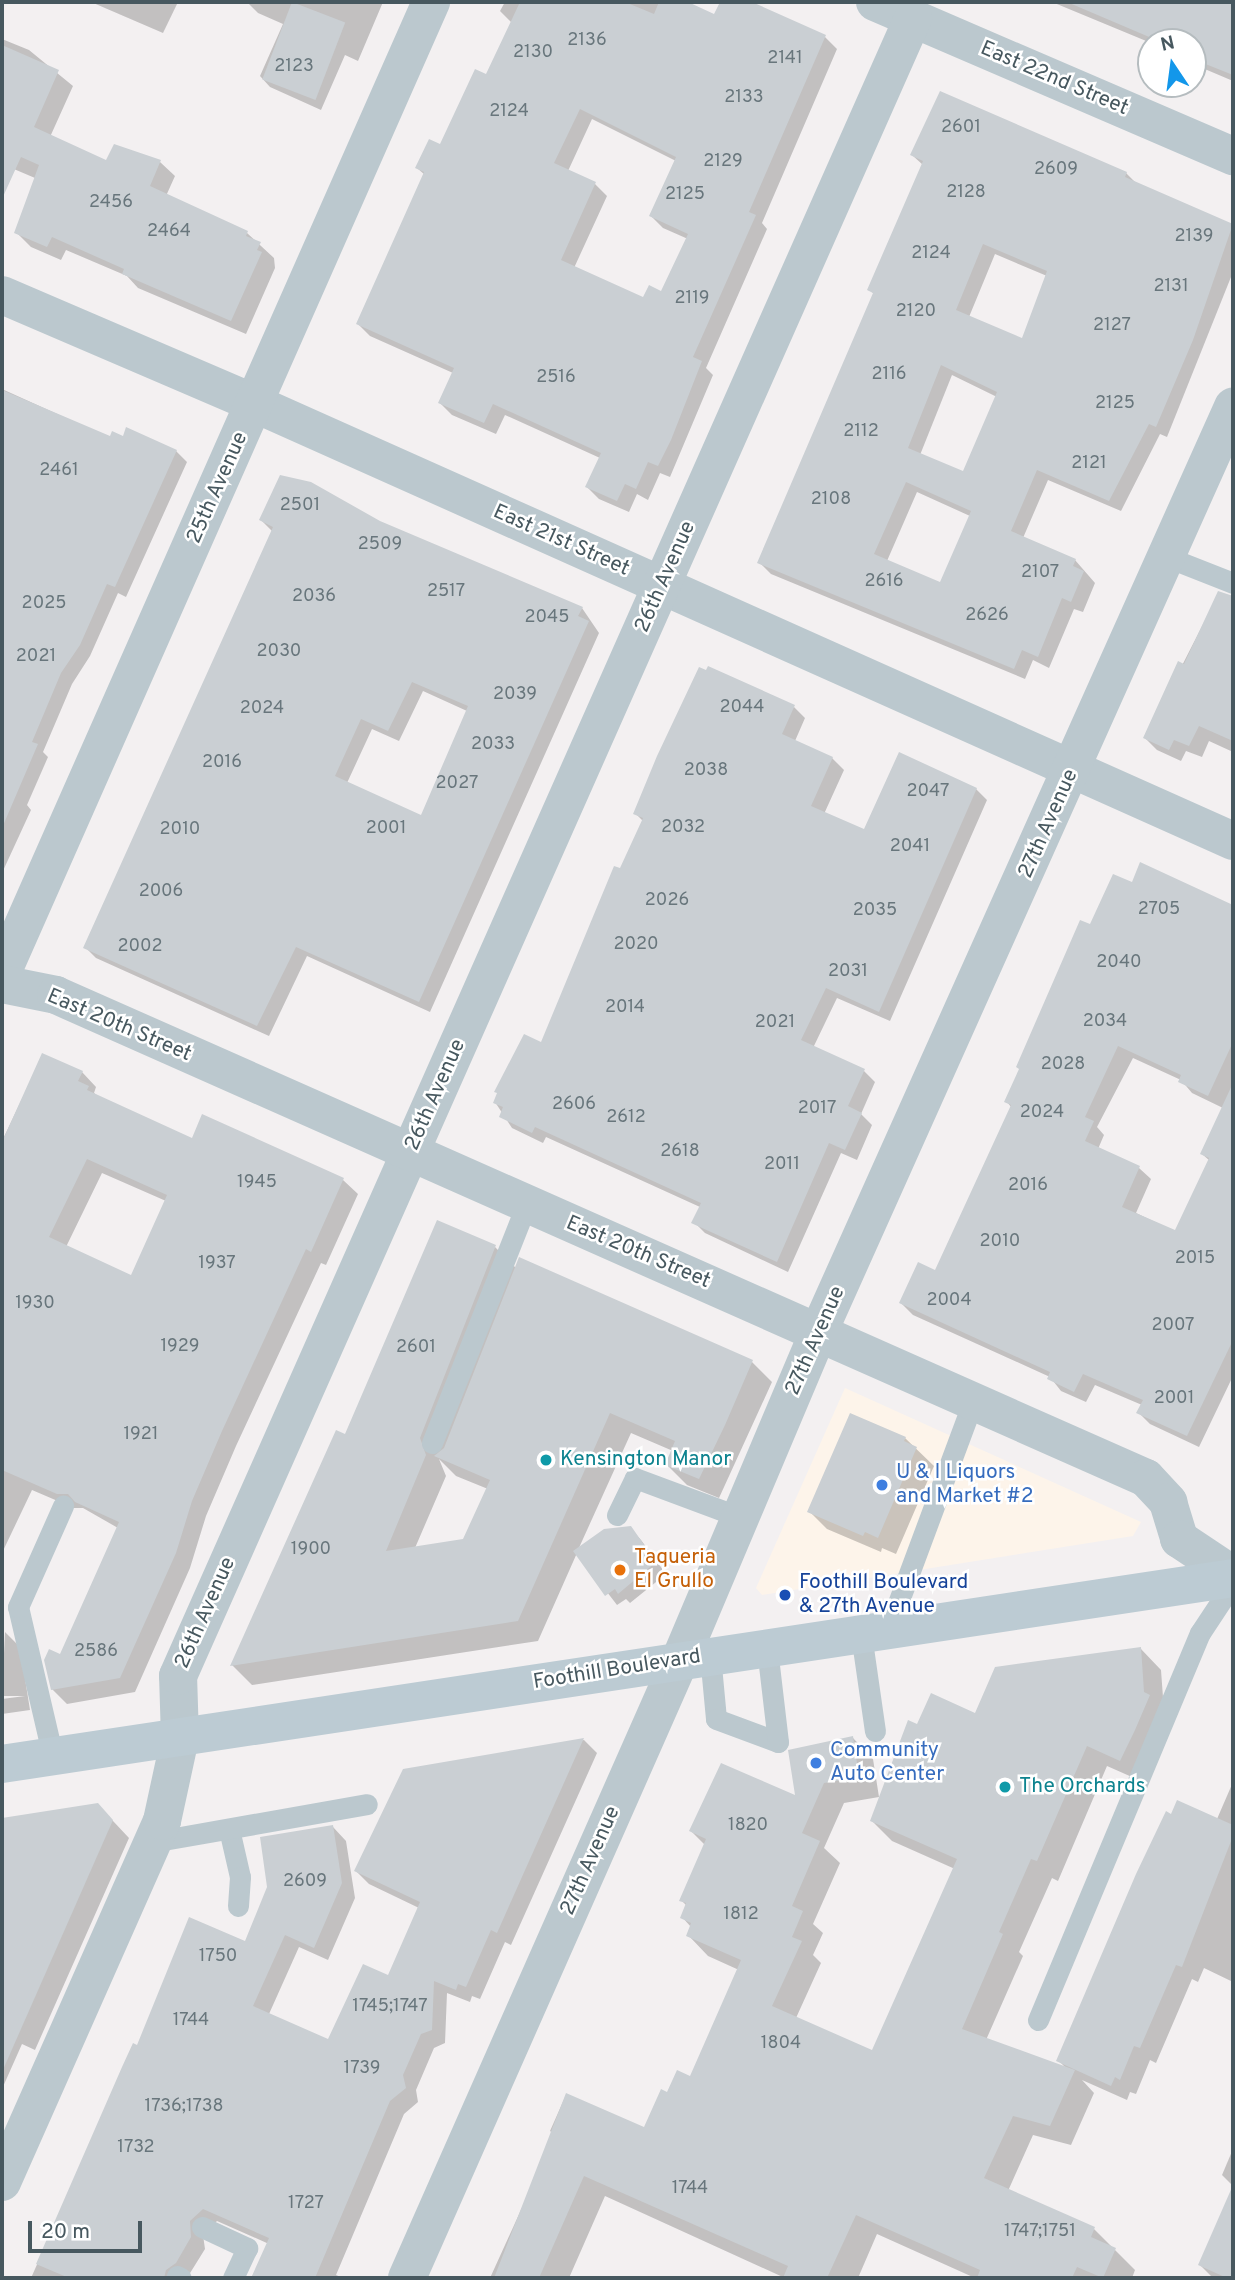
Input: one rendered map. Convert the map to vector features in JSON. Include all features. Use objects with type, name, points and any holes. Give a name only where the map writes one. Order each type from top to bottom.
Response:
[{"type":"main road","name":"Foothill Boulevard","points":[[2,1764],[1233,1579]]},
{"type":"street","name":"25th Avenue","points":[[2,973],[256,404],[431,2]]},
{"type":"street","name":"East 22nd Street","points":[[875,2],[1233,156]]},
{"type":"street","name":"26th Avenue","points":[[2,2182],[162,1821],[180,1738],[178,1675],[913,18]]},
{"type":"street","name":"East 21st Street","points":[[2,295],[256,404],[1233,842]]},
{"type":"street","name":"27th Avenue","points":[[407,2278],[695,1658],[740,1517],[818,1331],[1073,772],[1233,407]]},
{"type":"street","name":"East 20th Street","points":[[2,984],[56,995],[410,1154],[818,1331],[1146,1479],[1168,1502],[1179,1539],[1233,1579]]},
{"type":"lane","points":[[1167,557],[1233,583]]},
{"type":"lane","points":[[432,1443],[527,1205]]},
{"type":"lane","points":[[875,1731],[874,1632],[973,1401]]},
{"type":"lane","points":[[617,1515],[635,1478],[740,1517]]},
{"type":"lane","points":[[53,1757],[18,1607],[63,1506]]},
{"type":"lane","points":[[1038,2020],[1200,1633],[1233,1579]]},
{"type":"lane","points":[[695,1658],[716,1719],[778,1742],[767,1648]]},
{"type":"lane","points":[[152,1842],[367,1804]]},
{"type":"lane","points":[[229,1829],[240,1877],[238,1906]]},
{"type":"lane","points":[[202,2227],[247,2248],[233,2278]]},
{"type":"shaded area","points":[[845,1388],[1141,1522],[1133,1536],[762,1595],[756,1588]]},
{"type":"building","points":[[292,2],[345,22],[315,100],[262,79]]},
{"type":"building","points":[[520,2],[625,2],[654,14],[659,2],[688,2],[714,14],[720,2],[752,2],[826,35],[749,212],[756,215],[693,357],[702,361],[671,440],[658,466],[648,462],[636,489],[625,484],[617,501],[585,487],[601,453],[493,404],[484,423],[438,403],[454,368],[356,324],[424,172],[415,168],[429,139],[440,144],[475,69],[486,74]],"holes":[[[580,109],[676,157],[649,216],[688,234],[661,291],[649,285],[643,297],[561,260],[596,182],[554,163]]]},
{"type":"building","points":[[1067,2],[1233,2],[1233,75],[1207,65],[1207,28],[1137,28],[1137,32]]},
{"type":"building","points":[[2,45],[59,70],[34,127],[106,160],[114,144],[161,160],[150,186],[248,231],[246,236],[261,242],[257,250],[262,252],[231,321],[122,274],[124,269],[52,237],[47,247],[14,233],[39,165],[21,157],[2,199]]},
{"type":"building","points":[[940,91],[1127,172],[1125,177],[1233,224],[1193,340],[1156,427],[1149,424],[1109,501],[1037,470],[1011,531],[1076,559],[1073,566],[1084,571],[1071,602],[1062,598],[1038,657],[1022,650],[1014,669],[757,563],[873,293],[867,290],[923,161],[910,155]],"holes":[[[983,244],[1047,271],[1022,338],[956,310]],[[941,365],[997,392],[963,471],[908,448]],[[906,482],[971,511],[940,582],[874,554]]]},
{"type":"building","points":[[2,390],[110,436],[112,431],[123,436],[126,427],[177,450],[115,587],[107,584],[80,645],[61,673],[32,742],[38,744],[2,828]]},
{"type":"building","points":[[280,475],[311,482],[380,521],[583,607],[578,616],[589,621],[419,1002],[296,947],[257,1026],[83,948],[273,527],[259,520]],"holes":[[[412,682],[468,706],[421,815],[335,776],[361,719],[388,731]]]},
{"type":"building","points":[[1218,591],[1233,596],[1233,741],[1199,726],[1189,746],[1174,740],[1169,750],[1143,738],[1178,661],[1184,664]]},
{"type":"building","points":[[708,666],[795,705],[782,734],[833,757],[811,806],[864,829],[899,752],[977,788],[879,1012],[826,988],[801,1040],[865,1069],[848,1106],[862,1113],[845,1150],[829,1143],[777,1262],[691,1223],[701,1203],[535,1127],[532,1133],[499,1117],[503,1107],[493,1103],[497,1093],[494,1092],[524,1034],[541,1042],[614,866],[620,868],[643,818],[633,814],[657,756],[699,667],[706,670]]},
{"type":"building","points":[[1140,862],[1233,905],[1233,1042],[1208,1096],[1178,1082],[1181,1075],[1118,1046],[1085,1117],[1094,1121],[1085,1141],[1140,1166],[1122,1207],[1175,1230],[1209,1158],[1200,1154],[1233,1083],[1233,1340],[1187,1436],[1136,1413],[1143,1400],[1083,1374],[1074,1392],[1047,1379],[1050,1372],[899,1303],[918,1262],[935,1270],[1011,1105],[1004,1102],[1019,1069],[1016,1067],[1080,920],[1090,924],[1113,874],[1132,882]]},
{"type":"building","points":[[42,1053],[83,1071],[78,1081],[89,1086],[87,1090],[192,1138],[202,1114],[344,1178],[311,1252],[306,1249],[222,1431],[192,1501],[176,1553],[120,1678],[51,1690],[44,1660],[49,1649],[60,1654],[119,1522],[75,1502],[68,1494],[57,1494],[2,1470],[2,1142]],"holes":[[[87,1159],[167,1195],[131,1275],[49,1237]]]},
{"type":"building","points":[[437,1220],[496,1245],[420,1438],[426,1455],[386,1551],[463,1539],[490,1480],[434,1456],[444,1448],[519,1257],[753,1360],[725,1425],[699,1479],[665,1465],[675,1441],[610,1413],[518,1621],[230,1666],[336,1430],[345,1434]]},
{"type":"building","points":[[850,1413],[906,1437],[904,1441],[917,1447],[878,1538],[865,1532],[863,1536],[807,1512]]},
{"type":"building","points":[[631,1526],[656,1562],[618,1594],[615,1589],[605,1596],[573,1551],[604,1529]]},
{"type":"building","points":[[1141,1647],[1144,1692],[1150,1695],[1135,1730],[1120,1761],[1087,1746],[1037,1861],[1031,1859],[999,1932],[1003,1934],[962,2029],[1075,2070],[1050,2126],[1013,2116],[984,2178],[1095,2227],[1091,2237],[1116,2248],[1103,2278],[1077,2267],[1072,2278],[977,2278],[980,2270],[856,2215],[827,2278],[783,2278],[788,2266],[584,2176],[539,2278],[494,2278],[566,2093],[644,2127],[661,2089],[667,2092],[677,2070],[690,2076],[741,1960],[686,1936],[691,1923],[680,1918],[686,1903],[679,1901],[706,1839],[689,1831],[721,1763],[795,1795],[788,1750],[853,1736],[859,1777],[824,1783],[802,1833],[820,1841],[792,1906],[803,1911],[792,1937],[802,1941],[772,2006],[872,2050],[957,1859],[870,1821],[908,1720],[917,1724],[931,1693],[975,1713],[995,1667]]},
{"type":"building","points":[[584,1738],[497,1933],[491,1930],[466,1987],[458,1984],[456,1990],[434,1981],[432,2030],[421,2034],[403,2075],[406,2088],[390,2101],[315,2278],[251,2278],[269,2238],[203,2209],[190,2221],[191,2237],[176,2263],[166,2270],[164,2278],[69,2278],[36,2264],[133,2043],[137,2045],[189,1917],[245,1941],[267,1887],[260,1837],[333,1825],[342,1883],[314,1948],[285,1935],[253,2006],[328,2039],[363,1964],[388,1975],[420,1902],[354,1871],[403,1769]]},
{"type":"building","points":[[1177,1800],[1233,1825],[1233,1836],[1182,1967],[1176,1965],[1140,2048],[1134,2046],[1120,2080],[1115,2077],[1111,2086],[1056,2061],[1136,1874],[1166,1811],[1171,1814]]},
{"type":"building","points":[[98,1803],[113,1820],[2,2072],[2,1818]]},
{"type":"building","points":[[1233,2185],[1233,2278],[1227,2278],[1198,2265]]},
{"type":"place","name":"Kensington Manor","points":[[546,1460]]},
{"type":"place","name":"U & I Liquors and Market #2","points":[[882,1485]]},
{"type":"place","name":"Taqueria El Grullo","points":[[620,1570]]},
{"type":"place","name":"Foothill Boulevard & 27th Avenue","points":[[785,1595]]},
{"type":"place","name":"Community Auto Center","points":[[816,1763]]},
{"type":"place","name":"The Orchards","points":[[1005,1787]]}]
